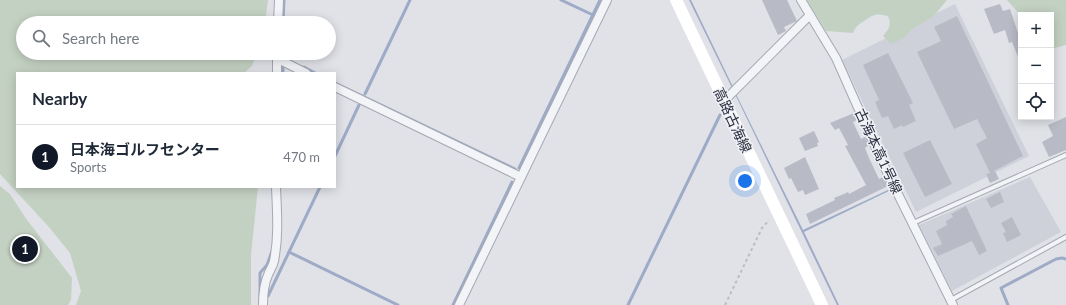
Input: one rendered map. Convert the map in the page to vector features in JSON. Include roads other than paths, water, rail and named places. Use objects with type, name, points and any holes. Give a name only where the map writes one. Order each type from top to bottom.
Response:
[{"type":"main road","name":"高路古海線","points":[[676,0],[822,305]]},
{"type":"street","points":[[278,16],[279,0]]},
{"type":"street","points":[[459,305],[606,0]]},
{"type":"street","name":"古海本高1号線","points":[[801,0],[836,58],[883,164],[951,303]]},
{"type":"street","points":[[724,101],[810,15]]},
{"type":"street","points":[[277,72],[278,60]]},
{"type":"street","points":[[285,60],[304,72]]},
{"type":"street","points":[[336,87],[521,177]]},
{"type":"street","points":[[263,305],[264,288],[267,276],[273,263],[276,249],[278,227],[276,188]]},
{"type":"lane","points":[[913,223],[1066,155]]},
{"type":"lane","points":[[951,303],[1066,237]]},
{"type":"water","points":[[689,0],[691,0],[734,89],[733,90]]},
{"type":"water","points":[[734,92],[803,230],[890,189],[891,190],[804,232],[839,305],[837,305]]},
{"type":"waterway","points":[[283,16],[284,0]]},
{"type":"waterway","points":[[365,94],[410,0]]},
{"type":"waterway","points":[[561,0],[593,15]]},
{"type":"waterway","points":[[519,168],[600,0]]},
{"type":"waterway","points":[[283,67],[283,72]]},
{"type":"waterway","points":[[304,67],[313,72]]},
{"type":"waterway","points":[[336,83],[515,169]]},
{"type":"waterway","points":[[336,154],[359,105]]},
{"type":"waterway","points":[[628,305],[720,115]]},
{"type":"waterway","points":[[453,305],[512,182]]},
{"type":"waterway","points":[[268,296],[320,188]]},
{"type":"waterway","points":[[260,296],[260,273],[267,265],[272,251]]},
{"type":"waterway","points":[[289,252],[398,305]]},
{"type":"waterway","points":[[1008,305],[1001,288],[1056,259],[1066,259]]},
{"type":"place","name":"日本海ゴルフセンター","points":[[25,249]]}]
